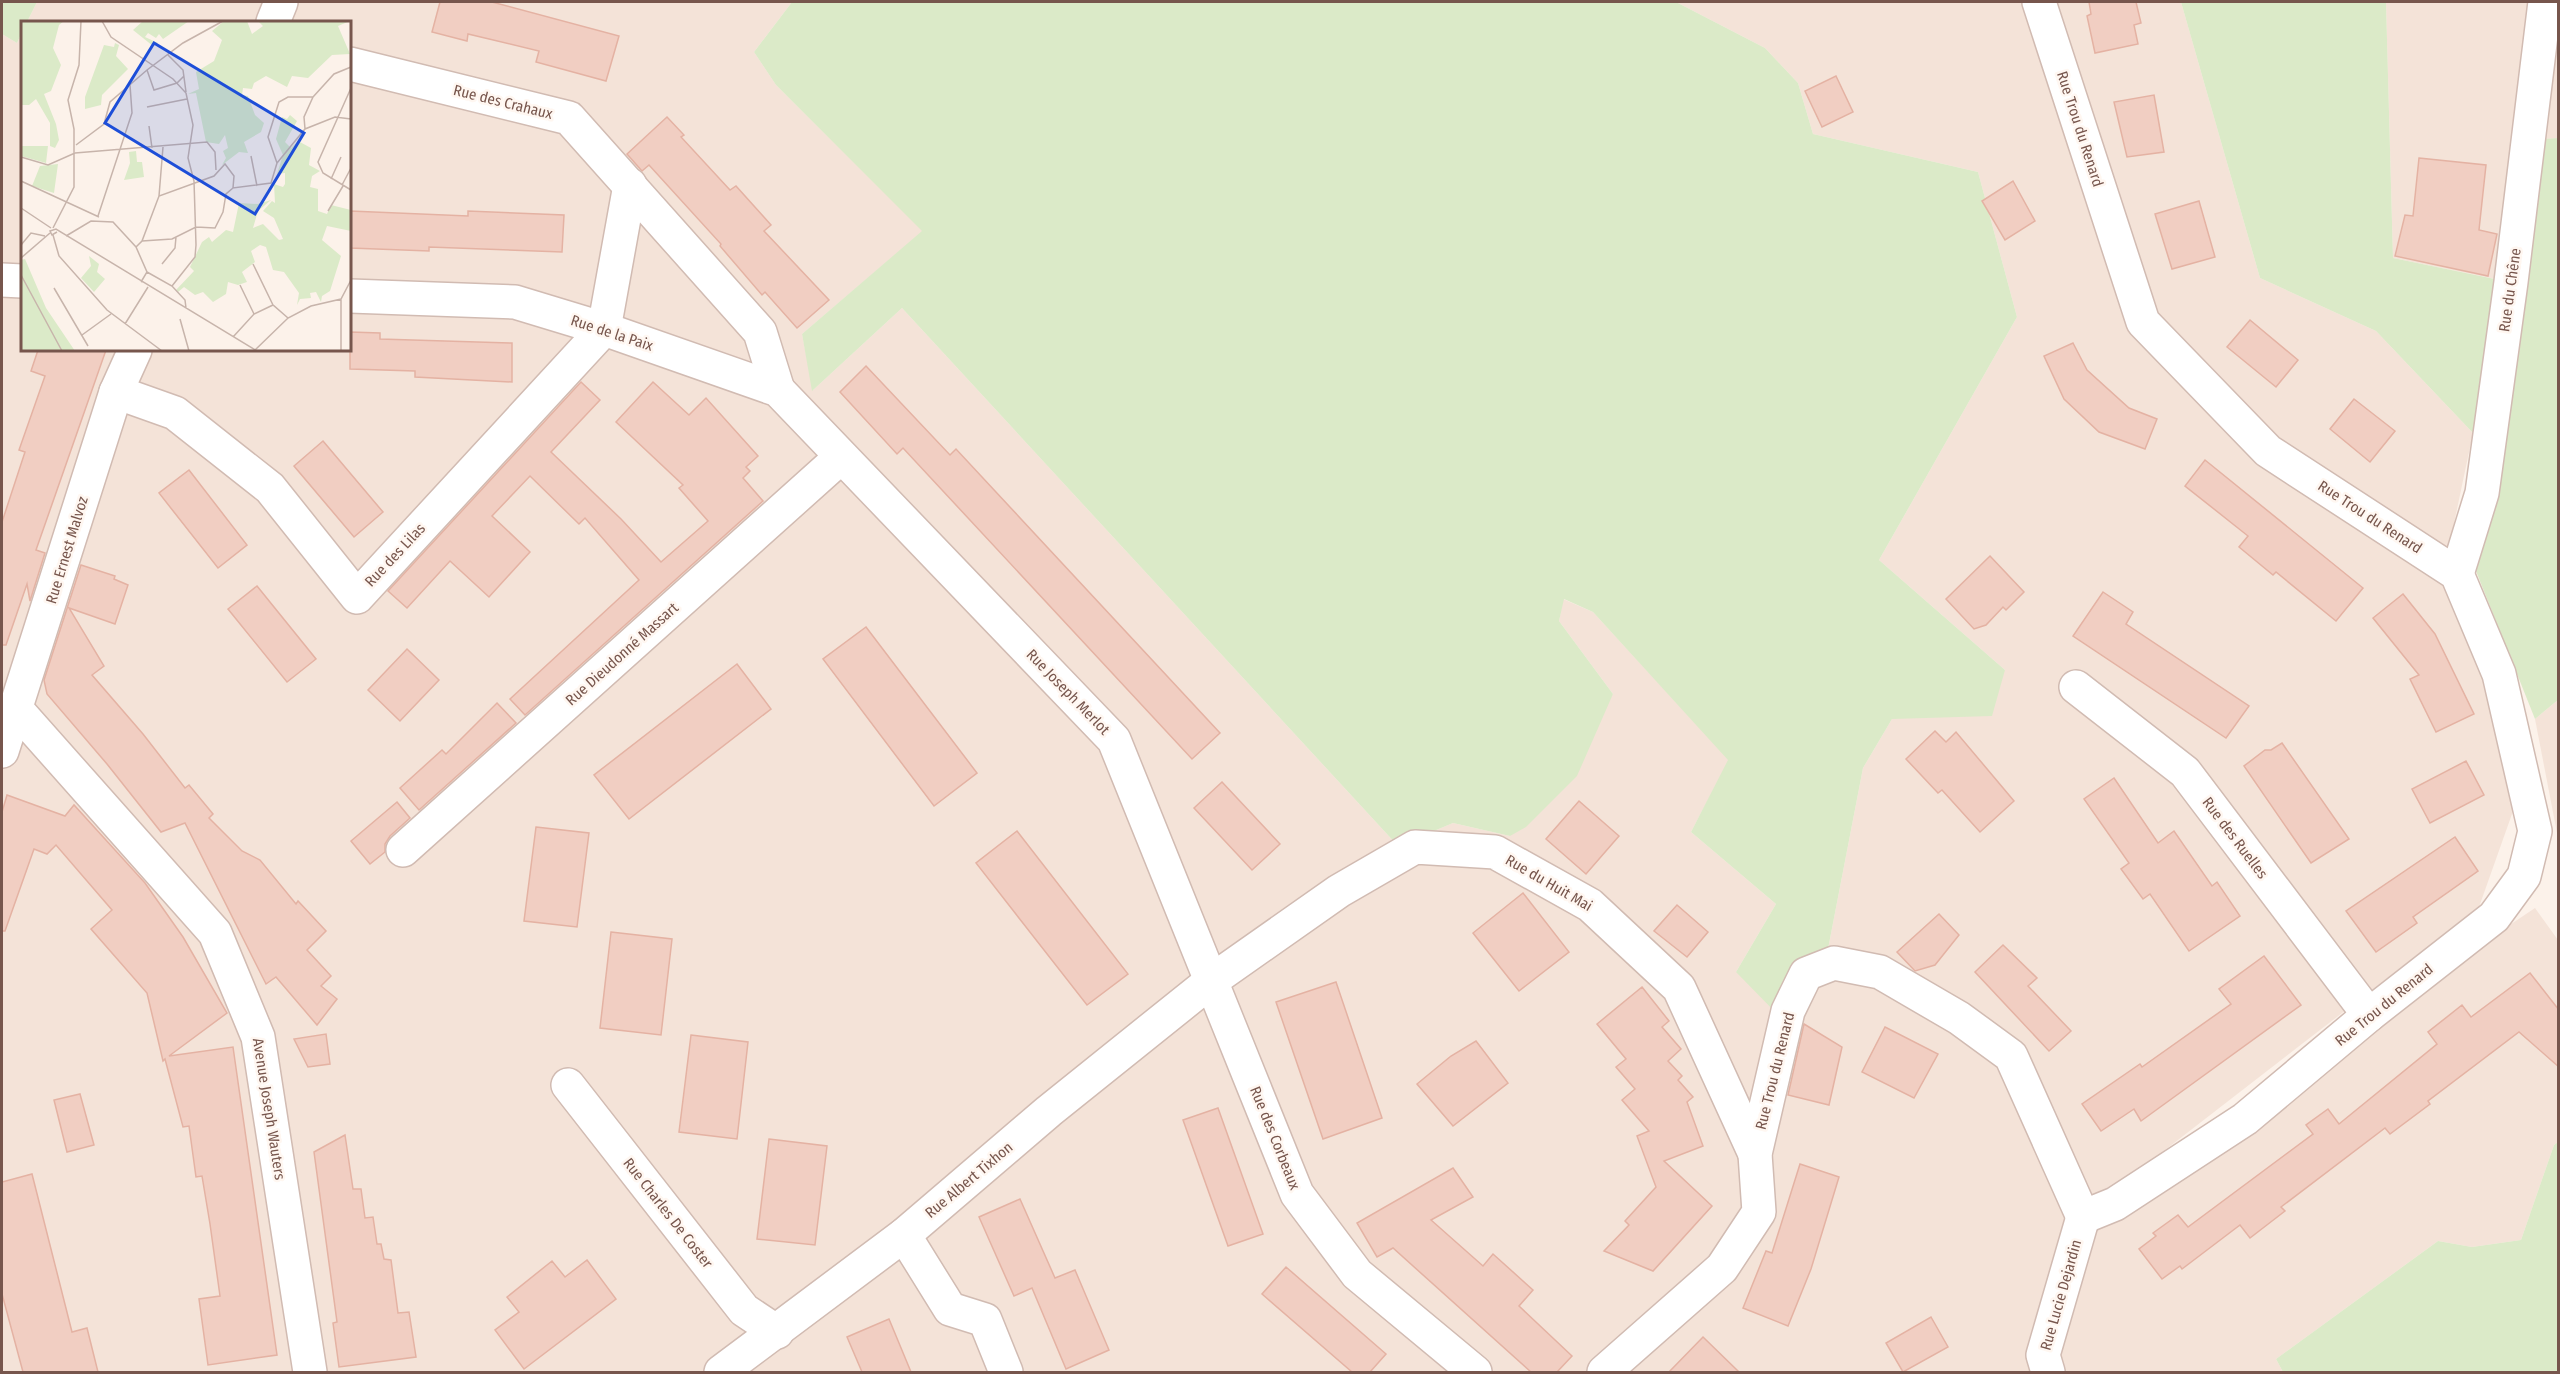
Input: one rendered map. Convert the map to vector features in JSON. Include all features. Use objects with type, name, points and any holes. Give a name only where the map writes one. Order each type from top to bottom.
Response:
[{"type":"street","points":[[273,21],[281,2]]},
{"type":"street","name":"Rue Trou du Renard","points":[[1604,1372],[1722,1268],[1759,1212],[1755,1154],[1788,1011],[1806,974],[1834,963],[1880,972],[1959,1018],[2011,1056],[2083,1217],[2115,1204],[2245,1119],[2369,1015],[2494,918],[2524,876],[2535,831],[2499,674],[2457,574],[2268,451],[2143,321],[2039,2]]},
{"type":"street","name":"Rue du Chêne","points":[[2457,574],[2482,493],[2511,282],[2545,2]]},
{"type":"street","name":"Rue des Crahaux","points":[[351,64],[569,118],[760,332],[778,390]]},
{"type":"street","points":[[604,329],[630,185]]},
{"type":"street","points":[[2,280],[21,281]]},
{"type":"street","name":"Rue de la Paix","points":[[351,296],[515,302],[604,329],[778,390],[841,457]]},
{"type":"street","name":"Rue des Lilas","points":[[116,392],[175,413],[270,488],[357,597],[604,329]]},
{"type":"street","name":"Rue Ernest Malvoz","points":[[2,751],[17,710],[116,392],[135,351]]},
{"type":"street","name":"Rue Dieudonné Massart","points":[[403,850],[841,457]]},
{"type":"street","name":"Rue Joseph Merlot","points":[[841,457],[1114,740],[1211,981]]},
{"type":"street","name":"Rue des Ruelles","points":[[2076,687],[2185,772],[2369,1015]]},
{"type":"street","name":"Avenue Joseph Wauters","points":[[17,710],[215,933],[258,1036],[310,1372]]},
{"type":"street","name":"Rue du Huit Mai","points":[[1211,981],[1339,891],[1415,847],[1495,852],[1590,905],[1679,988],[1755,1154]]},
{"type":"street","name":"Rue Albert Tixhon","points":[[721,1372],[904,1235],[1049,1111],[1211,981]]},
{"type":"street","name":"Rue des Corbeaux","points":[[1211,981],[1297,1194],[1358,1274],[1475,1372]]},
{"type":"street","name":"Rue Charles De Coster","points":[[568,1085],[744,1310],[777,1332]]},
{"type":"street","name":"Rue Lucie Dejardin","points":[[2048,1372],[2043,1355],[2083,1217]]},
{"type":"street","points":[[904,1235],[950,1309],[985,1320],[1006,1372]]},
{"type":"shaded area","points":[[37,2],[792,2],[754,52],[776,85],[923,231],[802,334],[813,390],[902,308],[1398,846],[1453,823],[1510,836],[1613,694],[1559,621],[1563,599],[1593,612],[1729,760],[1691,832],[1776,904],[1736,972],[1828,949],[1863,768],[1892,719],[2005,670],[1879,560],[2017,317],[1978,172],[1813,134],[1798,83],[1765,48],[1676,2],[2181,2],[2260,278],[2376,331],[2473,433],[2444,571],[2529,766],[2479,907],[2103,1198],[2535,908],[2558,940],[2558,1142],[2554,1145],[2521,1240],[2472,1247],[2438,1241],[2276,1359],[2283,1372],[2,1372],[2,34],[17,43],[21,34],[21,351],[351,351],[351,21],[28,21]]},
{"type":"shaded area","points":[[2386,2],[2558,2],[2558,138],[2544,139],[2525,285],[2393,258]]},
{"type":"shaded area","points":[[2558,700],[2558,838],[2535,719]]},
{"type":"green space","points":[[2,2],[37,2],[28,21],[21,21],[21,34],[17,43],[2,34]]},
{"type":"green space","points":[[792,2],[1676,2],[1765,48],[1798,83],[1813,134],[1978,172],[2017,317],[1879,560],[2005,670],[1992,716],[1892,719],[1863,768],[1828,949],[1778,1015],[1736,972],[1776,904],[1691,832],[1728,760],[1593,612],[1564,599],[1559,621],[1613,694],[1577,776],[1526,827],[1510,836],[1453,823],[1398,846],[902,308],[812,391],[802,334],[922,231],[776,85],[754,52]]},
{"type":"green space","points":[[2181,2],[2386,2],[2393,258],[2519,284],[2543,139],[2558,138],[2558,700],[2535,719],[2472,561],[2511,325],[2473,433],[2376,331],[2260,278]]},
{"type":"green space","points":[[2558,1142],[2558,1372],[2283,1372],[2276,1359],[2438,1241],[2472,1247],[2521,1240],[2554,1145]]},
{"type":"building","points":[[440,2],[492,2],[619,36],[606,81],[536,62],[539,51],[468,34],[467,41],[432,32]]},
{"type":"building","points":[[2089,2],[2136,2],[2141,23],[2134,25],[2138,44],[2095,53],[2087,16],[2091,14]]},
{"type":"building","points":[[1836,76],[1853,112],[1822,127],[1805,91]]},
{"type":"building","points":[[2154,95],[2164,152],[2127,157],[2114,102]]},
{"type":"building","points":[[667,117],[684,135],[681,137],[730,190],[736,186],[771,225],[764,231],[829,300],[797,328],[765,292],[762,295],[720,246],[721,244],[649,165],[642,171],[627,154]]},
{"type":"building","points":[[2419,158],[2486,165],[2479,230],[2497,234],[2488,276],[2395,256],[2405,215],[2413,216]]},
{"type":"building","points":[[2013,181],[2035,221],[2005,240],[1982,201]]},
{"type":"building","points":[[2199,201],[2215,257],[2172,269],[2155,214]]},
{"type":"building","points":[[351,211],[468,216],[468,211],[564,215],[562,252],[429,247],[429,251],[351,248]]},
{"type":"building","points":[[2250,320],[2298,360],[2276,387],[2227,347]]},
{"type":"building","points":[[351,332],[380,333],[380,339],[512,343],[512,382],[415,377],[415,371],[350,369]]},
{"type":"building","points":[[2073,343],[2087,370],[2129,408],[2157,419],[2145,449],[2099,432],[2064,399],[2044,356]]},
{"type":"building","points":[[38,351],[106,351],[36,550],[45,553],[30,601],[27,584],[6,645],[2,645],[2,522],[25,452],[19,450],[45,376],[31,371]]},
{"type":"building","points":[[866,366],[950,455],[956,449],[1220,733],[1192,759],[903,448],[897,454],[840,392]]},
{"type":"building","points":[[581,382],[600,400],[551,452],[621,519],[661,562],[708,521],[679,488],[683,485],[616,422],[653,382],[689,415],[706,398],[758,456],[746,467],[750,471],[743,478],[763,501],[525,715],[510,699],[639,580],[585,518],[579,524],[530,476],[492,516],[530,552],[489,597],[450,561],[407,608],[388,591]]},
{"type":"building","points":[[2354,399],[2395,431],[2370,462],[2330,429]]},
{"type":"building","points":[[323,441],[383,512],[354,537],[294,466]]},
{"type":"building","points":[[2205,460],[2363,588],[2336,621],[2276,572],[2273,575],[2239,547],[2248,536],[2185,486]]},
{"type":"building","points":[[189,470],[247,545],[218,568],[159,493]]},
{"type":"building","points":[[1990,556],[2024,592],[2006,610],[2003,607],[1986,625],[1974,629],[1946,599]]},
{"type":"building","points":[[81,565],[115,576],[114,579],[128,585],[115,624],[69,608],[104,666],[92,675],[143,734],[185,788],[189,785],[213,814],[209,818],[242,851],[260,860],[296,904],[298,901],[326,931],[307,950],[331,976],[321,986],[337,999],[317,1025],[276,977],[266,984],[185,823],[161,832],[47,694],[44,680]]},
{"type":"building","points":[[257,586],[316,659],[287,682],[228,609]]},
{"type":"building","points":[[2103,592],[2133,612],[2126,624],[2249,706],[2226,738],[2073,636]]},
{"type":"building","points":[[2403,594],[2435,634],[2474,714],[2436,732],[2410,679],[2419,675],[2373,618]]},
{"type":"building","points":[[866,627],[977,773],[934,806],[823,659]]},
{"type":"building","points":[[407,649],[439,680],[400,721],[368,690]]},
{"type":"building","points":[[737,664],[771,709],[629,819],[594,775]]},
{"type":"building","points":[[497,703],[516,723],[419,810],[400,788],[442,750],[446,754]]},
{"type":"building","points":[[1935,731],[1946,742],[1956,732],[2014,801],[1980,832],[1942,790],[1938,793],[1906,759]]},
{"type":"building","points":[[2282,743],[2349,839],[2311,863],[2244,766],[2265,750],[2271,750]]},
{"type":"building","points":[[2466,761],[2484,795],[2430,823],[2412,789]]},
{"type":"building","points":[[2114,778],[2158,843],[2174,831],[2212,886],[2217,882],[2240,916],[2189,951],[2150,894],[2143,899],[2121,869],[2129,863],[2084,799]]},
{"type":"building","points":[[1222,782],[1280,844],[1252,870],[1194,808]]},
{"type":"building","points":[[7,795],[65,816],[74,805],[145,883],[183,937],[227,1013],[169,1056],[233,1047],[277,1355],[208,1365],[199,1299],[220,1296],[210,1224],[202,1176],[196,1177],[189,1126],[183,1127],[165,1059],[163,1061],[147,993],[91,929],[112,910],[56,845],[47,854],[34,849],[5,931],[2,931],[2,812]]},
{"type":"building","points":[[1579,801],[1619,836],[1586,874],[1546,839]]},
{"type":"building","points":[[397,802],[410,818],[390,836],[385,844],[385,852],[370,864],[351,841]]},
{"type":"building","points":[[536,827],[589,833],[577,927],[524,921]]},
{"type":"building","points":[[1017,831],[1128,974],[1087,1005],[976,863]]},
{"type":"building","points":[[2455,837],[2478,871],[2413,917],[2417,923],[2376,952],[2346,911]]},
{"type":"building","points":[[1523,893],[1569,952],[1519,991],[1473,933]]},
{"type":"building","points":[[1677,905],[1708,932],[1687,957],[1654,931]]},
{"type":"building","points":[[1939,914],[1959,935],[1935,965],[1915,971],[1897,952]]},
{"type":"building","points":[[611,932],[672,939],[661,1035],[600,1028]]},
{"type":"building","points":[[2003,945],[2037,978],[2028,986],[2071,1031],[2049,1051],[1975,972]]},
{"type":"building","points":[[2264,956],[2301,1005],[2141,1121],[2134,1109],[2101,1131],[2082,1104],[2140,1064],[2142,1067],[2231,1004],[2219,989]]},
{"type":"building","points":[[2530,973],[2559,1010],[2559,1067],[2519,1032],[2428,1101],[2430,1104],[2390,1134],[2385,1128],[2281,1207],[2285,1211],[2250,1238],[2240,1225],[2182,1269],[2180,1266],[2162,1279],[2139,1249],[2156,1236],[2153,1233],[2178,1215],[2188,1227],[2313,1134],[2306,1125],[2328,1109],[2339,1124],[2437,1044],[2428,1032],[2462,1005],[2471,1017]]},
{"type":"building","points":[[1336,982],[1382,1118],[1323,1139],[1276,1002]]},
{"type":"building","points":[[1642,987],[1669,1021],[1662,1027],[1681,1049],[1668,1061],[1682,1076],[1678,1080],[1693,1097],[1687,1102],[1703,1146],[1664,1161],[1712,1206],[1653,1271],[1604,1251],[1629,1225],[1625,1221],[1656,1187],[1637,1136],[1649,1131],[1622,1100],[1635,1089],[1616,1067],[1626,1059],[1597,1024]]},
{"type":"building","points":[[1804,1024],[1842,1047],[1829,1105],[1788,1095]]},
{"type":"building","points":[[1885,1027],[1938,1054],[1914,1098],[1862,1072]]},
{"type":"building","points":[[326,1034],[330,1064],[308,1067],[294,1039]]},
{"type":"building","points":[[691,1035],[748,1042],[737,1139],[679,1132]]},
{"type":"building","points":[[1476,1041],[1508,1083],[1453,1126],[1417,1084],[1451,1056]]},
{"type":"building","points":[[80,1094],[94,1145],[67,1152],[54,1100]]},
{"type":"building","points":[[1218,1108],[1263,1234],[1228,1246],[1183,1120]]},
{"type":"building","points":[[345,1135],[353,1189],[361,1189],[365,1218],[373,1217],[377,1244],[381,1244],[384,1259],[391,1260],[398,1313],[409,1312],[416,1357],[339,1367],[333,1323],[337,1322],[314,1152]]},
{"type":"building","points":[[769,1139],[827,1146],[815,1245],[757,1239]]},
{"type":"building","points":[[1800,1164],[1839,1177],[1811,1269],[1788,1326],[1743,1308],[1766,1251],[1772,1253]]},
{"type":"building","points":[[1453,1168],[1473,1197],[1431,1220],[1483,1266],[1493,1254],[1533,1290],[1519,1306],[1572,1356],[1557,1372],[1531,1372],[1393,1248],[1377,1257],[1357,1223]]},
{"type":"building","points":[[32,1174],[72,1332],[87,1328],[98,1372],[23,1372],[2,1294],[2,1182]]},
{"type":"building","points":[[1020,1199],[1055,1278],[1075,1270],[1109,1350],[1066,1369],[1032,1288],[1014,1296],[979,1217]]},
{"type":"building","points":[[587,1260],[616,1299],[524,1369],[495,1330],[519,1312],[507,1297],[552,1261],[565,1277]]},
{"type":"building","points":[[1286,1267],[1386,1354],[1370,1372],[1352,1372],[1262,1294]]},
{"type":"building","points":[[1931,1317],[1948,1347],[1903,1372],[1886,1343]]},
{"type":"building","points":[[889,1319],[911,1372],[862,1372],[847,1337]]},
{"type":"building","points":[[1703,1337],[1739,1372],[1669,1372]]}]
